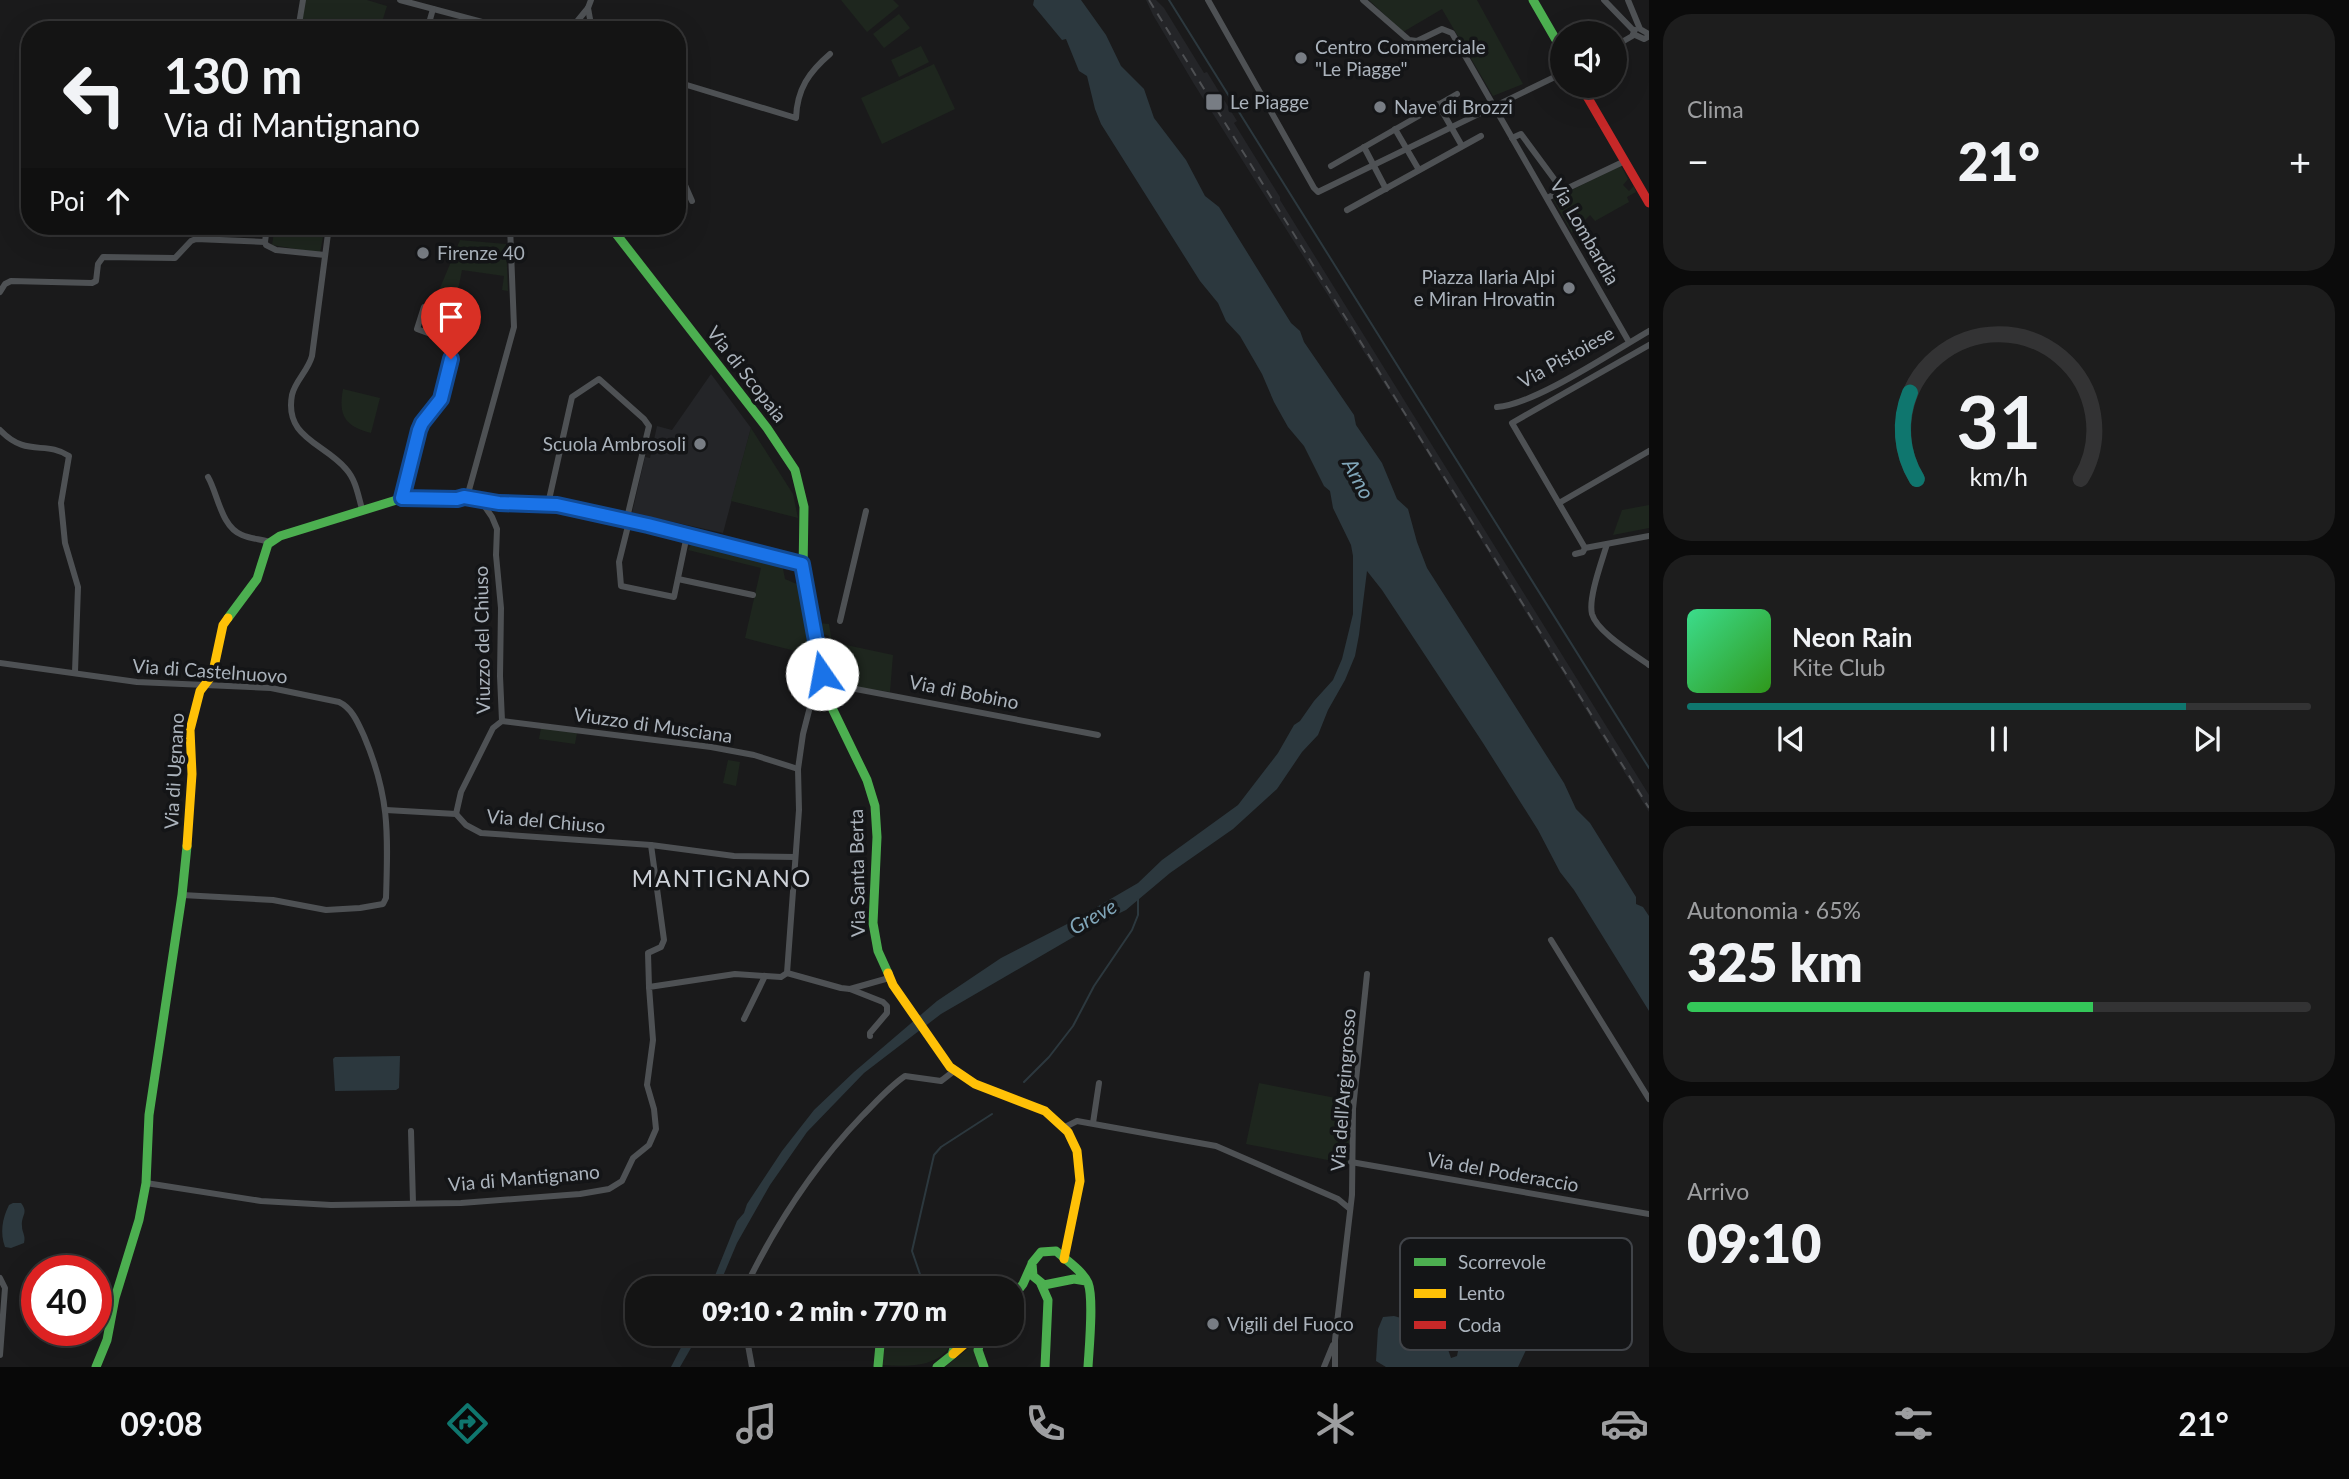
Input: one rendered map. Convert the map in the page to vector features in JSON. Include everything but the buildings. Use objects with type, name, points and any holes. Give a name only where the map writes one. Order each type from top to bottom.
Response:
[{"type":"main road","points":[[1533,0],[1550,29]]},
{"type":"main road","points":[[1539,0],[1551,21]]},
{"type":"main road","points":[[1588,98],[1649,203]]},
{"type":"main road","points":[[1595,98],[1649,192]]},
{"type":"main road","name":"Via di Scopaia","points":[[617,235],[790,459],[803,500],[802,564]]},
{"type":"main road","points":[[270,542],[280,536],[402,498],[464,497],[481,501],[548,504],[687,536]]},
{"type":"main road","name":"Via di Ugnano","points":[[96,1367],[107,1340],[115,1298],[139,1220],[146,1183],[149,1118],[182,895],[191,793],[190,730],[199,694],[213,670],[223,625],[257,579],[270,542]]},
{"type":"main road","points":[[802,564],[825,687]]},
{"type":"main road","name":"Via Santa Berta","points":[[825,687],[874,800],[877,837],[874,931],[878,951],[889,978],[936,1049],[954,1071]]},
{"type":"main road","points":[[954,1071],[983,1087],[1038,1107],[1051,1115],[1065,1127],[1075,1146],[1080,1169],[1078,1196],[1065,1246],[1067,1271],[1048,1300]]},
{"type":"main road","points":[[1024,1280],[1035,1256],[1048,1250],[1072,1224]]},
{"type":"main road","points":[[1048,1250],[1056,1251],[1086,1281],[1090,1300],[1088,1367]]},
{"type":"main road","points":[[1031,1266],[1033,1276],[1048,1300],[1045,1367]]},
{"type":"main road","points":[[1024,1287],[1039,1282],[1048,1286],[1073,1277],[1086,1281]]},
{"type":"main road","points":[[878,1366],[880,1346]]},
{"type":"main road","points":[[952,1355],[955,1346]]},
{"type":"main road","points":[[937,1367],[962,1346]]},
{"type":"main road","points":[[979,1346],[978,1352],[984,1367]]},
{"type":"street","points":[[300,21],[303,0]]},
{"type":"street","points":[[400,0],[478,21]]},
{"type":"street","points":[[577,21],[591,0]]},
{"type":"street","points":[[1219,0],[1209,2],[1316,191],[1322,192],[1550,79]]},
{"type":"street","name":"Via Lombardia","points":[[1363,0],[1409,40],[1417,41],[1442,29],[1450,31],[1629,342]]},
{"type":"street","points":[[1604,0],[1643,34]]},
{"type":"street","points":[[1628,0],[1643,34]]},
{"type":"street","points":[[588,8],[590,21]]},
{"type":"street","points":[[430,21],[433,9]]},
{"type":"street","points":[[1627,41],[1643,34]]},
{"type":"street","points":[[686,85],[796,118],[797,101],[812,69],[830,54]]},
{"type":"street","points":[[1331,166],[1457,94]]},
{"type":"street","points":[[1438,104],[1462,146]]},
{"type":"street","points":[[1395,129],[1419,170]]},
{"type":"street","name":"Via Lombardia","points":[[1512,138],[1521,134],[1563,191]]},
{"type":"street","points":[[1347,210],[1481,136]]},
{"type":"street","points":[[1364,147],[1386,189]]},
{"type":"street","points":[[1547,198],[1625,161]]},
{"type":"street","points":[[686,187],[692,201]]},
{"type":"street","points":[[266,235],[266,246],[276,250],[325,255]]},
{"type":"street","points":[[328,235],[312,356],[294,389],[292,411],[300,432],[349,473],[356,486],[362,509]]},
{"type":"street","points":[[464,497],[469,490],[514,327],[510,235]]},
{"type":"street","points":[[0,292],[5,284],[11,281],[92,283],[96,281],[98,264],[103,257],[175,258],[191,240],[196,239],[265,242]]},
{"type":"street","points":[[402,498],[419,430],[441,399],[461,321],[424,307],[417,329],[455,343]]},
{"type":"street","name":"Via Pistoiese","points":[[1497,407],[1513,405],[1529,398],[1649,331]]},
{"type":"street","points":[[1585,548],[1513,423],[1649,345]]},
{"type":"street","points":[[1596,361],[1602,372]]},
{"type":"street","points":[[548,504],[572,397],[599,379],[645,419],[649,426],[619,562],[621,586],[674,597],[687,536],[802,564]]},
{"type":"street","points":[[0,430],[9,440],[19,445],[69,456],[61,503],[65,543],[78,587],[75,672]]},
{"type":"street","points":[[1559,503],[1649,451]]},
{"type":"street","points":[[208,477],[222,512],[232,528],[242,536],[270,542]]},
{"type":"street","name":"Viuzzo del Chiuso","points":[[456,814],[461,793],[493,728],[502,721],[497,530],[481,501]]},
{"type":"street","points":[[840,621],[866,511]]},
{"type":"street","points":[[1575,554],[1583,552],[1585,548],[1649,536]]},
{"type":"street","points":[[1607,544],[1591,605],[1592,616],[1604,630],[1649,665]]},
{"type":"street","points":[[678,579],[753,595]]},
{"type":"street","name":"Via di Castelnuovo","points":[[0,663],[137,682],[271,688],[339,702],[349,706],[374,760],[386,810]]},
{"type":"street","points":[[787,973],[796,857],[798,769],[810,701],[825,687]]},
{"type":"street","name":"Via di Bobino","points":[[825,687],[1098,734]]},
{"type":"street","name":"Viuzzo di Musciana","points":[[502,721],[711,747],[754,755],[798,769]]},
{"type":"street","points":[[182,895],[274,900],[326,910],[383,904],[386,898],[386,810],[456,814]]},
{"type":"street","name":"Via del Chiuso","points":[[456,814],[466,825],[481,833],[652,845],[734,856],[796,857]]},
{"type":"street","name":"Via di Mantignano","points":[[146,1183],[285,1203],[331,1205],[461,1203],[580,1194],[609,1189],[622,1181],[633,1158],[649,1145],[656,1129],[647,1085],[653,1040],[648,953],[661,947],[664,940],[652,845]]},
{"type":"street","points":[[1551,940],[1649,1099]]},
{"type":"street","points":[[649,987],[735,974],[780,977],[787,973],[850,989],[887,1006],[887,1013],[870,1036]]},
{"type":"street","name":"Via dell'Argingrosso","points":[[1335,1367],[1335,1340],[1352,1195],[1353,1109],[1367,974]]},
{"type":"street","points":[[744,1018],[765,976]]},
{"type":"street","points":[[850,989],[889,978]]},
{"type":"street","points":[[751,1276],[799,1191],[869,1109],[905,1076],[942,1081],[954,1071]]},
{"type":"street","points":[[1093,1123],[1099,1083]]},
{"type":"street","name":"Via dell'Argingrosso","points":[[1065,1127],[1077,1121],[1093,1123],[1216,1146],[1338,1199],[1350,1209]]},
{"type":"street","points":[[411,1130],[413,1203]]},
{"type":"street","name":"Via del Poderaccio","points":[[1351,1162],[1649,1214]]},
{"type":"street","points":[[0,1279],[5,1288],[0,1355]]},
{"type":"street","name":"Via dell'Argingrosso","points":[[1324,1367],[1335,1340]]},
{"type":"street","points":[[748,1346],[752,1367]]},
{"type":"shaded area","points":[[305,0],[367,0],[387,6],[382,21],[302,21]]},
{"type":"shaded area","points":[[841,0],[893,0],[899,6],[867,32]]},
{"type":"shaded area","points":[[1146,0],[1156,0],[1164,8],[1204,73],[1207,72],[1280,200],[1649,795],[1649,812],[1404,415],[1194,84]]},
{"type":"shaded area","points":[[1369,0],[1477,0],[1523,84],[1493,96],[1442,9],[1403,32]]},
{"type":"shaded area","points":[[899,14],[910,28],[884,48],[873,34]]},
{"type":"shaded area","points":[[921,46],[929,62],[899,77],[891,60]]},
{"type":"shaded area","points":[[934,64],[955,109],[882,144],[861,98]]},
{"type":"shaded area","points":[[1621,166],[1628,179],[1623,185],[1629,191],[1634,186],[1636,192],[1627,197],[1629,202],[1595,221],[1590,215],[1572,233],[1553,199]]},
{"type":"shaded area","points":[[274,235],[323,235],[320,253],[272,245]]},
{"type":"shaded area","points":[[460,240],[506,244],[508,291],[502,290],[504,276],[462,270],[457,295],[469,297],[466,312],[435,300]]},
{"type":"shaded area","points":[[425,315],[454,326],[452,333],[423,322]]},
{"type":"shaded area","name":"Scuola Ambrosoli","points":[[711,374],[751,428],[723,533],[632,513],[645,457],[650,458],[657,426],[672,430]]},
{"type":"shaded area","points":[[343,389],[380,398],[371,433],[355,427],[345,418],[342,406]]},
{"type":"shaded area","points":[[751,428],[793,494],[798,518],[731,501]]},
{"type":"shaded area","points":[[1649,505],[1649,528],[1613,535],[1622,510]]},
{"type":"shaded area","points":[[692,542],[782,564],[785,579],[799,585],[811,655],[745,638],[761,568],[688,550]]},
{"type":"shaded area","points":[[818,623],[829,624],[832,642],[893,655],[890,692],[831,683],[829,675],[837,673],[829,636],[820,633]]},
{"type":"shaded area","points":[[541,728],[577,733],[575,744],[539,739]]},
{"type":"shaded area","points":[[728,760],[740,762],[736,786],[723,783]]},
{"type":"shaded area","points":[[1259,1083],[1351,1101],[1348,1164],[1246,1144]]},
{"type":"shaded area","points":[[883,1346],[950,1346],[936,1359],[927,1363],[882,1365]]},
{"type":"shaded area","points":[[971,1346],[975,1346],[981,1367],[945,1367]]},
{"type":"water","points":[[1034,0],[1081,0],[1106,35],[1121,66],[1144,89],[1154,118],[1186,160],[1205,196],[1219,207],[1291,323],[1300,331],[1304,342],[1354,415],[1356,425],[1382,463],[1397,499],[1408,509],[1427,568],[1564,783],[1576,809],[1590,823],[1636,897],[1636,904],[1643,907],[1649,916],[1649,1011],[1560,872],[1538,830],[1483,743],[1367,571],[1355,656],[1318,735],[1302,752],[1277,789],[1233,829],[1170,873],[1126,910],[1089,928],[941,1014],[864,1073],[807,1132],[770,1185],[737,1243],[723,1276],[715,1276],[737,1221],[747,1204],[782,1151],[814,1110],[937,1001],[1001,958],[1138,883],[1162,860],[1238,805],[1278,753],[1294,725],[1333,680],[1342,659],[1353,614],[1353,556],[1351,545],[1333,508],[1330,491],[1324,486],[1304,446],[1288,427],[1240,336],[1226,321],[1218,303],[1200,281],[1101,124],[1087,76],[1079,71],[1066,39],[1062,40],[1033,5]]},
{"type":"water","points":[[400,1056],[399,1088],[396,1090],[335,1091],[335,1057]]},
{"type":"water","points":[[13,1203],[21,1203],[25,1212],[22,1226],[24,1243],[11,1248],[5,1247],[2,1231],[7,1210]]},
{"type":"water","points":[[1383,1317],[1400,1318],[1400,1350],[1448,1350],[1451,1358],[1457,1356],[1458,1350],[1526,1350],[1518,1367],[1386,1367],[1376,1361],[1378,1329]]},
{"type":"water","points":[[682,1346],[692,1346],[680,1367],[671,1367]]},
{"type":"waterway","points":[[1169,0],[1649,768]]},
{"type":"waterway","points":[[1024,1082],[1049,1057],[1073,1026],[1094,986],[1132,930],[1138,915],[1138,899]]},
{"type":"waterway","points":[[921,1276],[912,1251],[934,1155],[941,1147],[992,1114]]},
{"type":"railway","points":[[1149,0],[1649,808]]},
{"type":"traffic: fast","points":[[1533,0],[1550,29]]},
{"type":"traffic: fast","points":[[617,235],[767,428],[795,470],[804,507],[803,573],[820,665],[833,710],[867,780],[875,806],[877,837],[873,923],[878,951],[888,973]]},
{"type":"traffic: fast","points":[[228,618],[257,579],[268,544],[280,536],[403,498],[464,497],[499,503],[557,505],[670,534],[687,535]]},
{"type":"traffic: fast","points":[[96,1367],[107,1340],[115,1298],[139,1220],[146,1183],[149,1115],[187,846]]},
{"type":"traffic: fast","points":[[1086,1281],[1074,1279],[1044,1285],[1033,1276],[1032,1263],[1041,1252],[1056,1251],[1078,1270],[1088,1283],[1091,1311],[1088,1367]]},
{"type":"traffic: fast","points":[[1024,1282],[1031,1266]]},
{"type":"traffic: fast","points":[[1041,1284],[1048,1300],[1045,1367]]},
{"type":"traffic: fast","points":[[878,1366],[880,1346]]},
{"type":"traffic: fast","points":[[937,1367],[952,1355],[955,1346]]},
{"type":"traffic: fast","points":[[979,1346],[984,1367]]},
{"type":"traffic: slow","points":[[187,846],[192,774],[190,730],[200,691],[210,678],[223,625],[228,618]]},
{"type":"traffic: slow","points":[[888,973],[893,985],[950,1067],[975,1084],[1045,1111],[1068,1132],[1077,1151],[1080,1181],[1064,1259]]},
{"type":"traffic: slow","points":[[953,1354],[962,1346]]},
{"type":"traffic: jam","points":[[1588,98],[1649,203]]},
{"type":"place","name":"Centro Commerciale \"Le Piagge\"","points":[[1301,58]]},
{"type":"place","name":"Le Piagge","points":[[1214,102]]},
{"type":"place","name":"Nave di Brozzi","points":[[1380,107]]},
{"type":"place","name":"Firenze 40","points":[[423,253]]},
{"type":"place","name":"Piazza Ilaria Alpi e Miran Hrovatin","points":[[1569,288]]},
{"type":"place","name":"Scuola Ambrosoli","points":[[700,444]]},
{"type":"place","name":"Vigili del Fuoco","points":[[1213,1324]]},
{"type":"district","name":"MANTIGNANO","points":[[722,879]]},
{"type":"route","points":[[451,359],[441,399],[419,430],[402,498],[464,497],[499,503],[557,505],[670,530],[802,564],[822,674]]},
{"type":"water label","name":"Arno","points":[[1358,479]]},
{"type":"water label","name":"Greve","points":[[1093,917]]}]
